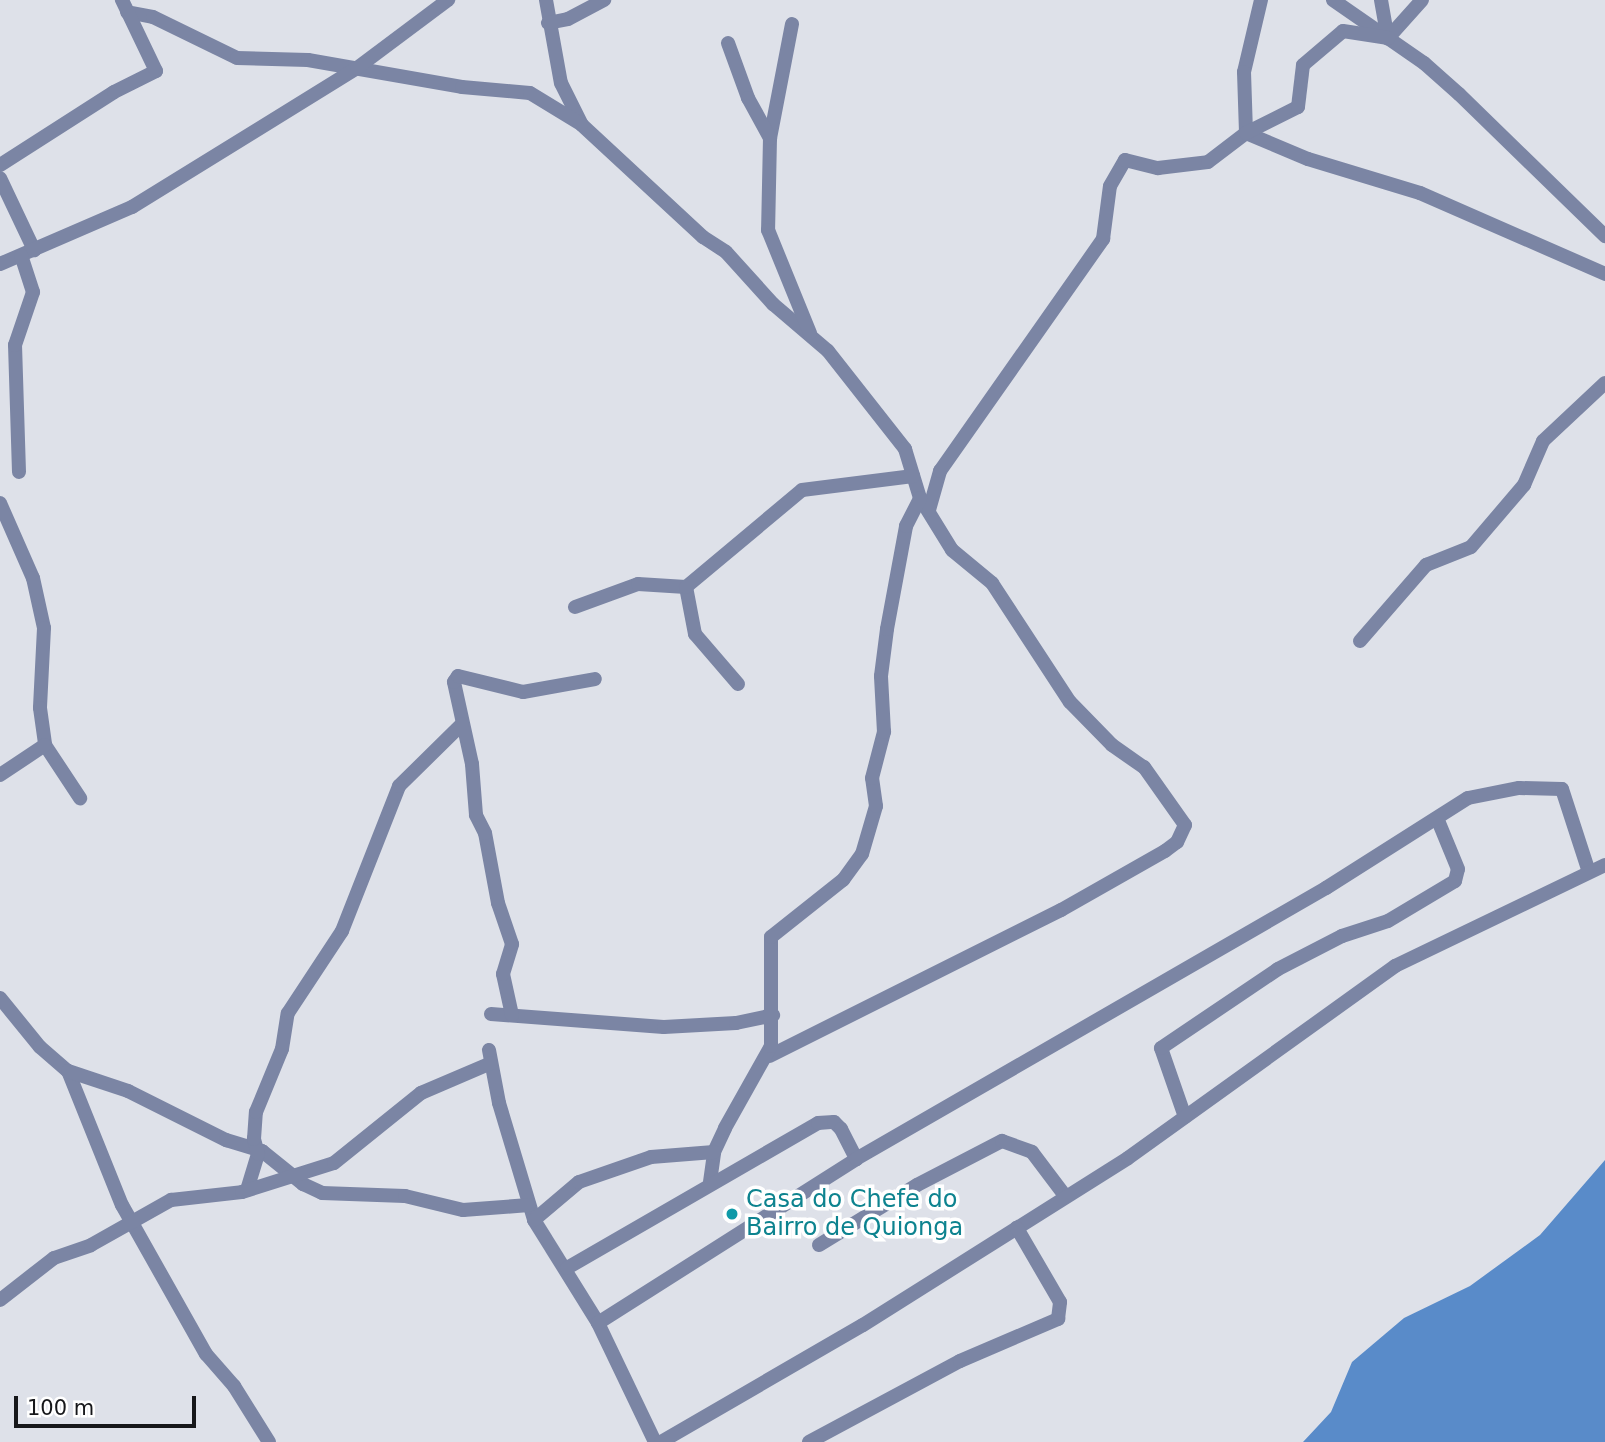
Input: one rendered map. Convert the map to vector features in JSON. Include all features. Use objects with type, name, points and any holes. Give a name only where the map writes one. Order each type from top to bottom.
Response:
[{"type":"street","points":[[0,264],[132,207],[357,68],[448,0]]},
{"type":"street","points":[[545,0],[565,95],[582,125]]},
{"type":"street","points":[[548,23],[568,19],[604,0]]},
{"type":"street","points":[[1246,132],[1244,72],[1261,0]]},
{"type":"street","points":[[1333,0],[1459,93],[1605,236]]},
{"type":"street","points":[[1381,0],[1388,38]]},
{"type":"street","points":[[1388,38],[1422,0]]},
{"type":"street","points":[[125,6],[153,17],[212,50],[237,58],[309,60],[530,93],[582,125],[703,237],[726,252],[773,304],[811,334],[896,435],[909,458],[920,498],[952,550],[992,583],[1070,702],[1112,746],[1144,767],[1184,820],[1183,832],[1165,850],[1061,910],[769,1056]]},
{"type":"street","points":[[0,165],[114,92],[156,71],[125,6]]},
{"type":"street","points":[[792,24],[770,138],[768,230],[811,334]]},
{"type":"street","points":[[929,510],[940,471],[1103,239],[1110,186],[1125,160],[1158,169],[1208,162],[1246,132],[1298,107],[1303,65],[1343,31],[1388,38]]},
{"type":"street","points":[[728,43],[748,98],[770,138]]},
{"type":"street","points":[[1246,132],[1308,159],[1420,193],[1605,274]]},
{"type":"street","points":[[0,178],[28,253],[33,292],[15,345],[19,472]]},
{"type":"street","points":[[1360,641],[1426,565],[1471,547],[1524,485],[1543,441],[1605,383]]},
{"type":"street","points":[[575,607],[638,584],[686,587],[802,490],[913,476]]},
{"type":"street","points":[[710,1182],[714,1152],[769,1056],[773,1015],[771,937],[843,880],[862,854],[876,806],[872,778],[884,732],[881,676],[886,640],[906,526],[920,498]]},
{"type":"street","points":[[0,503],[33,578],[44,628],[40,708],[45,745],[80,798]]},
{"type":"street","points":[[686,587],[695,634],[738,684]]},
{"type":"street","points":[[512,1016],[503,974],[512,944],[498,903],[485,833],[476,815],[454,682],[458,676],[523,692],[595,679]]},
{"type":"street","points":[[247,1190],[258,1149],[256,1112],[282,1049],[288,1013],[342,931],[399,786],[462,724]]},
{"type":"street","points":[[0,775],[45,745]]},
{"type":"street","points":[[598,1323],[856,1159],[1326,888],[1468,798],[1489,792],[1562,789],[1568,797],[1589,872]]},
{"type":"street","points":[[1185,1117],[1161,1048],[1278,970],[1342,936],[1388,921],[1455,881],[1458,869],[1437,818]]},
{"type":"street","points":[[661,1442],[863,1325],[1066,1197],[1185,1117],[1395,966],[1605,865]]},
{"type":"street","points":[[0,998],[40,1047],[68,1071],[128,1091],[226,1140],[258,1149],[322,1194],[405,1196],[463,1210],[529,1205]]},
{"type":"street","points":[[491,1014],[664,1027],[737,1023],[773,1015]]},
{"type":"street","points":[[0,1300],[54,1258],[91,1245],[131,1220],[180,1197],[247,1190],[334,1163],[421,1093],[490,1056],[534,1220],[567,1268],[598,1323],[655,1442]]},
{"type":"street","points":[[68,1071],[109,1182],[206,1354],[234,1385],[269,1442]]},
{"type":"street","points":[[567,1268],[710,1182],[826,1121],[841,1129],[856,1159]]},
{"type":"street","points":[[819,1245],[917,1185],[1002,1141],[1032,1152],[1066,1197]]},
{"type":"street","points":[[534,1220],[579,1182],[651,1157],[714,1152]]},
{"type":"street","points":[[809,1442],[949,1366],[1058,1319],[1060,1302],[1017,1228]]},
{"type":"water","points":[[1605,1160],[1605,1442],[1303,1442],[1331,1412],[1352,1362],[1404,1318],[1470,1286],[1540,1235]]},
{"type":"place","name":"Casa do Chefe do Bairro de Quionga","points":[[732,1214]]}]
